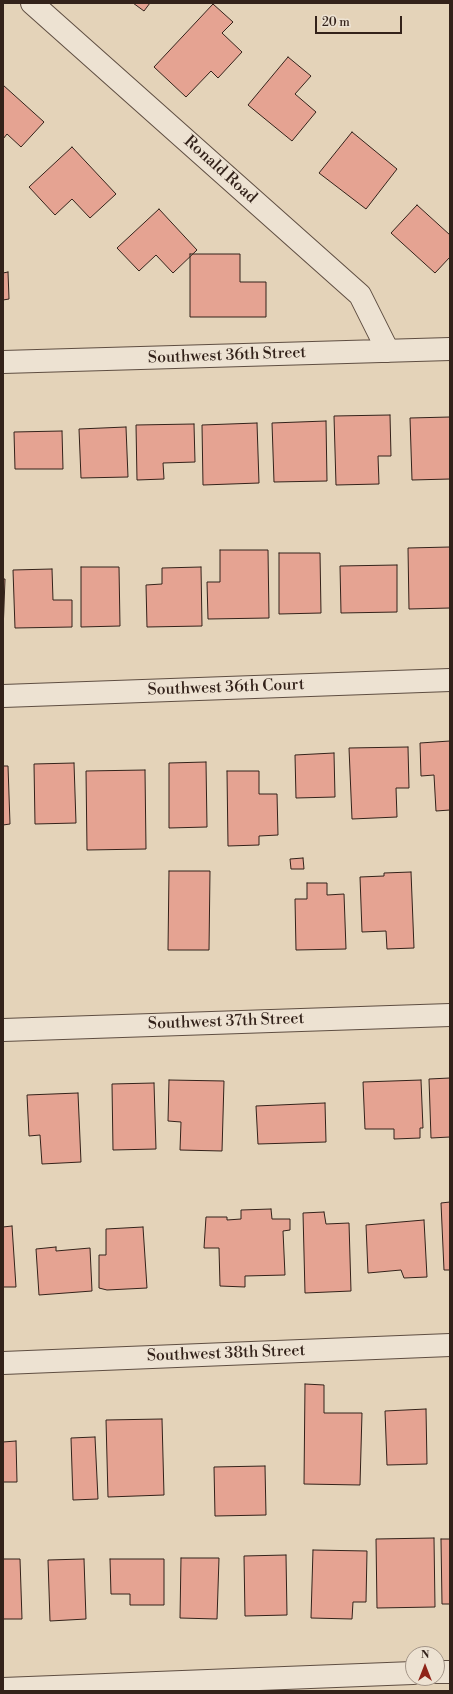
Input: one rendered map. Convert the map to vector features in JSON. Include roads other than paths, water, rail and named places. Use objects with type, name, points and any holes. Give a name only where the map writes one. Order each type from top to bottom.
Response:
[{"type":"street","name":"Ronald Road","points":[[32,3],[360,295],[388,351]]},
{"type":"street","name":"Southwest 36th Street","points":[[3,362],[450,349]]},
{"type":"street","name":"Southwest 36th Court","points":[[3,696],[450,680]]},
{"type":"street","name":"Southwest 37th Street","points":[[3,1030],[450,1015]]},
{"type":"street","name":"Southwest 38th Street","points":[[3,1363],[450,1345]]},
{"type":"street","points":[[3,1689],[405,1673]]}]
